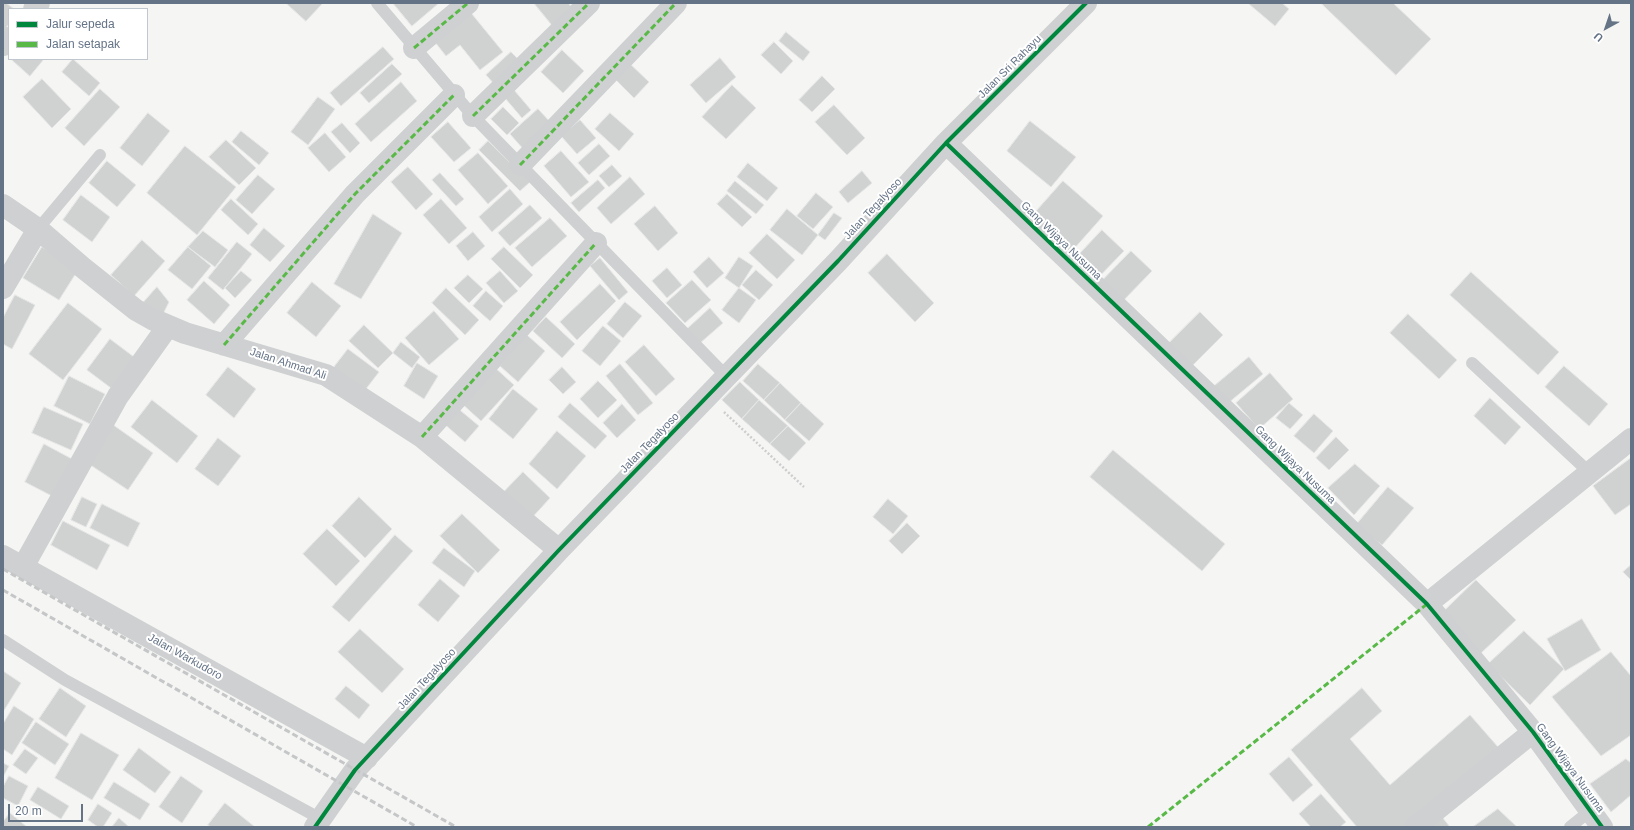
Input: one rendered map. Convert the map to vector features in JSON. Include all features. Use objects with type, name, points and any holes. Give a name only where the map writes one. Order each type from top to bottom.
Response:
[{"type":"street","points":[[414,48],[468,3]]},
{"type":"street","points":[[473,116],[589,3]]},
{"type":"street","points":[[520,165],[676,3]]},
{"type":"street","name":"Jalan Sri Rahayu","points":[[946,143],[1086,3]]},
{"type":"street","points":[[224,344],[355,194],[454,95]]},
{"type":"street","name":"Jalan Tegalyoso","points":[[318,823],[355,770],[559,550],[838,261],[946,143]]},
{"type":"street","name":"Gang Wijaya Nusuma","points":[[946,143],[1427,604],[1533,732],[1596,819]]},
{"type":"street","name":"Jalan Ahmad Ali","points":[[3,205],[38,229],[82,267],[136,310],[185,333],[326,375],[422,437],[559,550]]},
{"type":"street","points":[[3,288],[38,229]]},
{"type":"street","points":[[422,437],[596,242]]},
{"type":"street","points":[[22,567],[118,396],[168,326]]},
{"type":"street","points":[[1427,604],[1588,471],[1631,439]]},
{"type":"street","name":"Jalan Warkudoro","points":[[3,556],[367,758]]},
{"type":"street","points":[[1415,827],[1533,732]]},
{"type":"lane","points":[[377,3],[473,116],[727,377]]},
{"type":"lane","points":[[38,229],[100,155]]},
{"type":"lane","points":[[1472,363],[1588,471]]},
{"type":"lane","points":[[3,640],[65,680],[318,823]]},
{"type":"lane","points":[[1570,827],[1596,819]]},
{"type":"path","points":[[707,397],[804,487]]},
{"type":"building","points":[[3,3],[6,3],[13,8],[8,8],[8,25],[3,32]]},
{"type":"building","points":[[286,3],[323,3],[306,21]]},
{"type":"building","points":[[393,3],[439,3],[412,26]]},
{"type":"building","points":[[534,3],[568,3],[573,9],[552,25]]},
{"type":"building","points":[[1282,3],[1289,9],[1275,26],[1249,4]]},
{"type":"building","points":[[1321,3],[1393,3],[1431,39],[1396,75]]},
{"type":"building","points":[[467,8],[503,52],[480,70],[460,45],[446,56],[431,37]]},
{"type":"building","points":[[786,32],[810,52],[803,61],[779,41]]},
{"type":"building","points":[[774,42],[793,61],[781,74],[761,55]]},
{"type":"building","points":[[383,47],[394,59],[341,106],[330,93]]},
{"type":"building","points":[[562,50],[584,71],[563,93],[541,72]]},
{"type":"building","points":[[511,52],[522,63],[497,87],[486,75]]},
{"type":"building","points":[[720,58],[736,77],[706,103],[690,85]]},
{"type":"building","points":[[625,59],[649,82],[634,98],[610,74]]},
{"type":"building","points":[[12,60],[43,60],[30,76]]},
{"type":"building","points":[[72,60],[74,60],[100,83],[89,96],[62,72]]},
{"type":"building","points":[[392,64],[402,74],[369,103],[360,93]]},
{"type":"building","points":[[822,76],[835,89],[812,112],[799,100]]},
{"type":"building","points":[[42,79],[71,109],[52,128],[23,97]]},
{"type":"building","points":[[401,82],[417,101],[371,142],[355,124]]},
{"type":"building","points":[[732,85],[756,108],[726,139],[702,117]]},
{"type":"building","points":[[100,89],[120,107],[84,146],[65,128]]},
{"type":"building","points":[[514,90],[531,110],[522,118],[505,98]]},
{"type":"building","points":[[318,97],[335,109],[308,145],[291,132]]},
{"type":"building","points":[[834,105],[865,138],[847,155],[815,122]]},
{"type":"building","points":[[503,107],[519,123],[507,135],[491,119]]},
{"type":"building","points":[[538,109],[553,125],[525,151],[510,134]]},
{"type":"building","points":[[148,113],[170,131],[142,166],[120,148]]},
{"type":"building","points":[[610,113],[634,134],[619,151],[595,129]]},
{"type":"building","points":[[580,120],[596,138],[577,154],[561,136]]},
{"type":"building","points":[[1030,121],[1076,157],[1051,187],[1007,151]]},
{"type":"building","points":[[448,122],[471,148],[454,162],[431,137]]},
{"type":"building","points":[[342,123],[360,143],[350,153],[331,132]]},
{"type":"building","points":[[241,131],[269,153],[259,165],[232,142]]},
{"type":"building","points":[[325,133],[346,157],[329,172],[308,148]]},
{"type":"building","points":[[226,140],[256,168],[239,185],[209,157]]},
{"type":"building","points":[[488,141],[530,182],[520,191],[479,150]]},
{"type":"building","points":[[599,144],[610,156],[589,175],[578,163]]},
{"type":"building","points":[[185,146],[236,187],[197,235],[147,193]]},
{"type":"building","points":[[561,151],[589,182],[571,197],[544,166]]},
{"type":"building","points":[[478,153],[508,186],[488,204],[458,170]]},
{"type":"building","points":[[107,161],[136,185],[117,207],[89,183]]},
{"type":"building","points":[[748,163],[778,188],[767,201],[737,177]]},
{"type":"building","points":[[612,165],[622,176],[609,187],[599,176]]},
{"type":"building","points":[[408,167],[433,194],[416,210],[391,182]]},
{"type":"building","points":[[862,171],[872,183],[848,203],[839,192]]},
{"type":"building","points":[[440,173],[464,199],[456,206],[432,180]]},
{"type":"building","points":[[258,175],[275,189],[252,214],[236,200]]},
{"type":"building","points":[[630,177],[645,194],[611,224],[597,208]]},
{"type":"building","points":[[598,180],[605,188],[579,212],[571,203]]},
{"type":"building","points":[[735,181],[764,205],[756,214],[727,191]]},
{"type":"building","points":[[1063,181],[1103,216],[1072,251],[1032,216]]},
{"type":"building","points":[[510,189],[523,204],[492,232],[479,217]]},
{"type":"building","points":[[816,193],[833,207],[813,229],[797,216]]},
{"type":"building","points":[[727,194],[752,217],[742,227],[717,204]]},
{"type":"building","points":[[81,195],[110,217],[92,242],[63,220]]},
{"type":"building","points":[[231,199],[258,224],[248,235],[221,210]]},
{"type":"building","points":[[441,199],[467,228],[449,244],[423,215]]},
{"type":"building","points":[[530,205],[542,218],[510,246],[498,233]]},
{"type":"building","points":[[655,206],[678,233],[658,251],[634,224]]},
{"type":"building","points":[[787,209],[818,235],[802,255],[770,230]]},
{"type":"building","points":[[834,213],[842,218],[825,240],[818,235]]},
{"type":"building","points":[[373,214],[402,233],[361,299],[334,284]]},
{"type":"building","points":[[550,218],[567,236],[532,267],[515,248]]},
{"type":"building","points":[[264,228],[285,246],[270,262],[250,245]]},
{"type":"building","points":[[1102,230],[1124,251],[1094,282],[1072,262]]},
{"type":"building","points":[[203,231],[228,250],[215,267],[188,247]]},
{"type":"building","points":[[473,232],[485,246],[468,261],[456,246]]},
{"type":"building","points":[[767,234],[795,260],[777,279],[749,253]]},
{"type":"building","points":[[142,240],[165,261],[134,296],[111,275]]},
{"type":"building","points":[[237,242],[252,254],[223,290],[208,278]]},
{"type":"building","points":[[42,247],[78,270],[59,300],[23,278]]},
{"type":"building","points":[[188,247],[211,266],[192,289],[168,270]]},
{"type":"building","points":[[504,247],[533,275],[520,288],[491,259]]},
{"type":"building","points":[[1131,251],[1152,271],[1119,305],[1098,285]]},
{"type":"building","points":[[887,254],[934,303],[915,322],[868,273]]},
{"type":"building","points":[[709,257],[724,273],[707,288],[693,272]]},
{"type":"building","points":[[739,257],[753,266],[739,288],[725,278]]},
{"type":"building","points":[[600,258],[628,292],[619,300],[590,266]]},
{"type":"building","points":[[667,268],[682,285],[667,298],[652,281]]},
{"type":"building","points":[[756,270],[773,285],[759,300],[742,285]]},
{"type":"building","points":[[241,271],[252,280],[235,298],[225,288]]},
{"type":"building","points":[[500,271],[518,291],[504,303],[486,283]]},
{"type":"building","points":[[1471,272],[1559,352],[1538,375],[1450,295]]},
{"type":"building","points":[[468,275],[483,289],[469,303],[454,288]]},
{"type":"building","points":[[692,280],[711,300],[685,323],[666,303]]},
{"type":"building","points":[[204,281],[230,305],[214,324],[187,300]]},
{"type":"building","points":[[312,282],[341,306],[316,337],[287,313]]},
{"type":"building","points":[[600,284],[616,301],[577,340],[560,322]]},
{"type":"building","points":[[157,287],[169,302],[160,320],[142,304]]},
{"type":"building","points":[[446,288],[479,320],[465,335],[432,303]]},
{"type":"building","points":[[739,288],[756,300],[739,323],[722,310]]},
{"type":"building","points":[[486,291],[503,306],[490,321],[473,306]]},
{"type":"building","points":[[15,295],[35,305],[12,349],[3,344],[3,318]]},
{"type":"building","points":[[625,302],[642,316],[623,338],[607,324]]},
{"type":"building","points":[[68,303],[102,329],[63,380],[29,354]]},
{"type":"building","points":[[710,308],[723,323],[699,344],[686,330]]},
{"type":"building","points":[[434,311],[459,339],[429,365],[405,338]]},
{"type":"building","points":[[1200,312],[1223,335],[1192,366],[1168,344]]},
{"type":"building","points":[[1408,314],[1457,360],[1439,379],[1390,333]]},
{"type":"building","points":[[546,317],[575,344],[562,358],[533,331]]},
{"type":"building","points":[[364,325],[393,353],[378,368],[349,341]]},
{"type":"building","points":[[603,326],[621,341],[600,366],[582,351]]},
{"type":"building","points":[[527,335],[545,351],[518,382],[500,366]]},
{"type":"building","points":[[110,339],[134,357],[111,388],[87,370]]},
{"type":"building","points":[[401,342],[420,357],[412,368],[393,353]]},
{"type":"building","points":[[644,345],[675,379],[656,396],[625,362]]},
{"type":"building","points":[[348,349],[379,372],[362,394],[331,371]]},
{"type":"building","points":[[1249,357],[1263,374],[1227,404],[1213,387]]},
{"type":"building","points":[[417,363],[438,376],[424,399],[404,386]]},
{"type":"building","points":[[620,364],[653,403],[638,415],[606,376]]},
{"type":"building","points":[[758,364],[780,383],[764,400],[743,381]]},
{"type":"building","points":[[492,365],[514,385],[481,421],[459,401]]},
{"type":"building","points":[[1564,366],[1608,404],[1589,426],[1545,387]]},
{"type":"building","points":[[228,367],[256,389],[234,418],[206,395]]},
{"type":"building","points":[[562,367],[576,382],[563,394],[549,380]]},
{"type":"building","points":[[1270,373],[1293,399],[1259,429],[1236,403]]},
{"type":"building","points":[[69,376],[105,394],[90,424],[54,406]]},
{"type":"building","points":[[598,381],[617,400],[598,418],[580,399]]},
{"type":"building","points":[[740,382],[759,400],[742,419],[722,400]]},
{"type":"building","points":[[780,383],[801,403],[785,420],[764,400]]},
{"type":"building","points":[[513,389],[538,409],[513,439],[489,419]]},
{"type":"building","points":[[1490,398],[1521,427],[1505,445],[1474,416]]},
{"type":"building","points":[[152,400],[198,436],[177,463],[131,427]]},
{"type":"building","points":[[759,400],[788,426],[770,444],[742,419]]},
{"type":"building","points":[[570,403],[607,436],[595,449],[558,417]]},
{"type":"building","points":[[801,403],[824,424],[809,441],[785,420]]},
{"type":"building","points":[[1289,403],[1303,415],[1290,429],[1276,418]]},
{"type":"building","points":[[622,404],[636,420],[617,438],[603,423]]},
{"type":"building","points":[[455,406],[479,426],[465,442],[442,422]]},
{"type":"building","points":[[44,407],[83,424],[71,450],[32,433]]},
{"type":"building","points":[[1314,414],[1333,431],[1314,453],[1294,436]]},
{"type":"building","points":[[109,422],[153,453],[128,490],[83,460]]},
{"type":"building","points":[[788,426],[806,443],[789,461],[770,444]]},
{"type":"building","points":[[557,431],[586,456],[557,489],[529,464]]},
{"type":"building","points":[[1336,437],[1349,450],[1329,470],[1316,458]]},
{"type":"building","points":[[218,438],[241,456],[218,486],[195,469]]},
{"type":"building","points":[[44,444],[72,459],[52,496],[25,482]]},
{"type":"building","points":[[1113,450],[1225,544],[1202,571],[1090,477]]},
{"type":"building","points":[[1631,458],[1631,504],[1615,515],[1593,486]]},
{"type":"building","points":[[1355,464],[1380,486],[1354,515],[1328,488]]},
{"type":"building","points":[[523,472],[550,498],[529,521],[501,495]]},
{"type":"building","points":[[1388,487],[1414,508],[1382,545],[1356,525]]},
{"type":"building","points":[[82,497],[97,504],[86,527],[71,520]]},
{"type":"building","points":[[359,497],[392,529],[365,558],[332,526]]},
{"type":"building","points":[[888,499],[908,516],[893,534],[873,517]]},
{"type":"building","points":[[102,504],[140,523],[128,547],[90,528]]},
{"type":"building","points":[[462,514],[500,550],[478,573],[440,536]]},
{"type":"building","points":[[63,521],[110,545],[97,570],[51,545]]},
{"type":"building","points":[[907,523],[920,536],[902,554],[889,541]]},
{"type":"building","points":[[327,529],[360,561],[336,586],[303,554]]},
{"type":"building","points":[[395,535],[413,551],[349,622],[332,607]]},
{"type":"building","points":[[444,548],[475,571],[464,587],[432,563]]},
{"type":"building","points":[[1631,565],[1631,580],[1623,572]]},
{"type":"building","points":[[440,579],[460,596],[438,622],[418,605]]},
{"type":"building","points":[[1476,580],[1516,620],[1479,655],[1440,615]]},
{"type":"building","points":[[1582,619],[1601,650],[1565,671],[1547,639]]},
{"type":"building","points":[[360,629],[404,669],[382,693],[338,652]]},
{"type":"building","points":[[1524,631],[1564,669],[1530,705],[1488,664]]},
{"type":"building","points":[[1611,652],[1631,676],[1631,735],[1601,756],[1552,697]]},
{"type":"building","points":[[3,671],[21,683],[3,712]]},
{"type":"building","points":[[346,686],[370,705],[359,719],[335,699]]},
{"type":"building","points":[[60,688],[86,706],[66,737],[39,719]]},
{"type":"building","points":[[1362,688],[1382,711],[1350,739],[1390,785],[1470,715],[1498,747],[1405,827],[1357,827],[1291,750]]},
{"type":"building","points":[[14,706],[34,719],[12,755],[3,749],[3,724]]},
{"type":"building","points":[[36,722],[69,744],[55,765],[22,743]]},
{"type":"building","points":[[81,733],[119,755],[92,800],[55,778]]},
{"type":"building","points":[[139,748],[171,772],[155,793],[123,770]]},
{"type":"building","points":[[25,749],[38,758],[26,774],[13,765]]},
{"type":"building","points":[[1289,757],[1313,785],[1293,802],[1269,774]]},
{"type":"building","points":[[1626,759],[1631,763],[1631,795],[1611,812],[1590,784]]},
{"type":"building","points":[[3,763],[9,766],[3,777]]},
{"type":"building","points":[[9,776],[28,786],[18,806],[3,798],[3,787]]},
{"type":"building","points":[[181,776],[203,791],[182,823],[159,807]]},
{"type":"building","points":[[114,782],[150,804],[140,820],[104,798]]},
{"type":"building","points":[[38,787],[69,806],[61,819],[30,800]]},
{"type":"building","points":[[1321,794],[1346,822],[1340,827],[1311,827],[1299,814]]},
{"type":"building","points":[[225,803],[255,827],[211,827],[208,825]]},
{"type":"building","points":[[98,804],[112,813],[103,827],[98,827],[88,820]]},
{"type":"building","points":[[1498,809],[1517,827],[1473,827]]},
{"type":"building","points":[[10,813],[27,827],[3,827],[3,822]]},
{"type":"building","points":[[1442,817],[1450,827],[1430,827]]},
{"type":"building","points":[[119,818],[129,827],[112,827]]},
{"type":"railway","points":[[3,569],[456,827]]},
{"type":"railway","points":[[3,590],[417,827]]},
{"type":"marked path","points":[[414,48],[468,3]]},
{"type":"marked path","points":[[473,116],[589,3]]},
{"type":"marked path","points":[[520,165],[676,3]]},
{"type":"marked path","points":[[224,345],[355,194],[454,95]]},
{"type":"marked path","points":[[422,437],[596,243]]},
{"type":"marked path","points":[[1148,827],[1427,604]]},
{"type":"cycle path","points":[[315,827],[355,770],[559,550],[838,261],[946,143],[1086,3]]},
{"type":"cycle path","points":[[946,143],[1427,604],[1533,732],[1602,827]]}]
